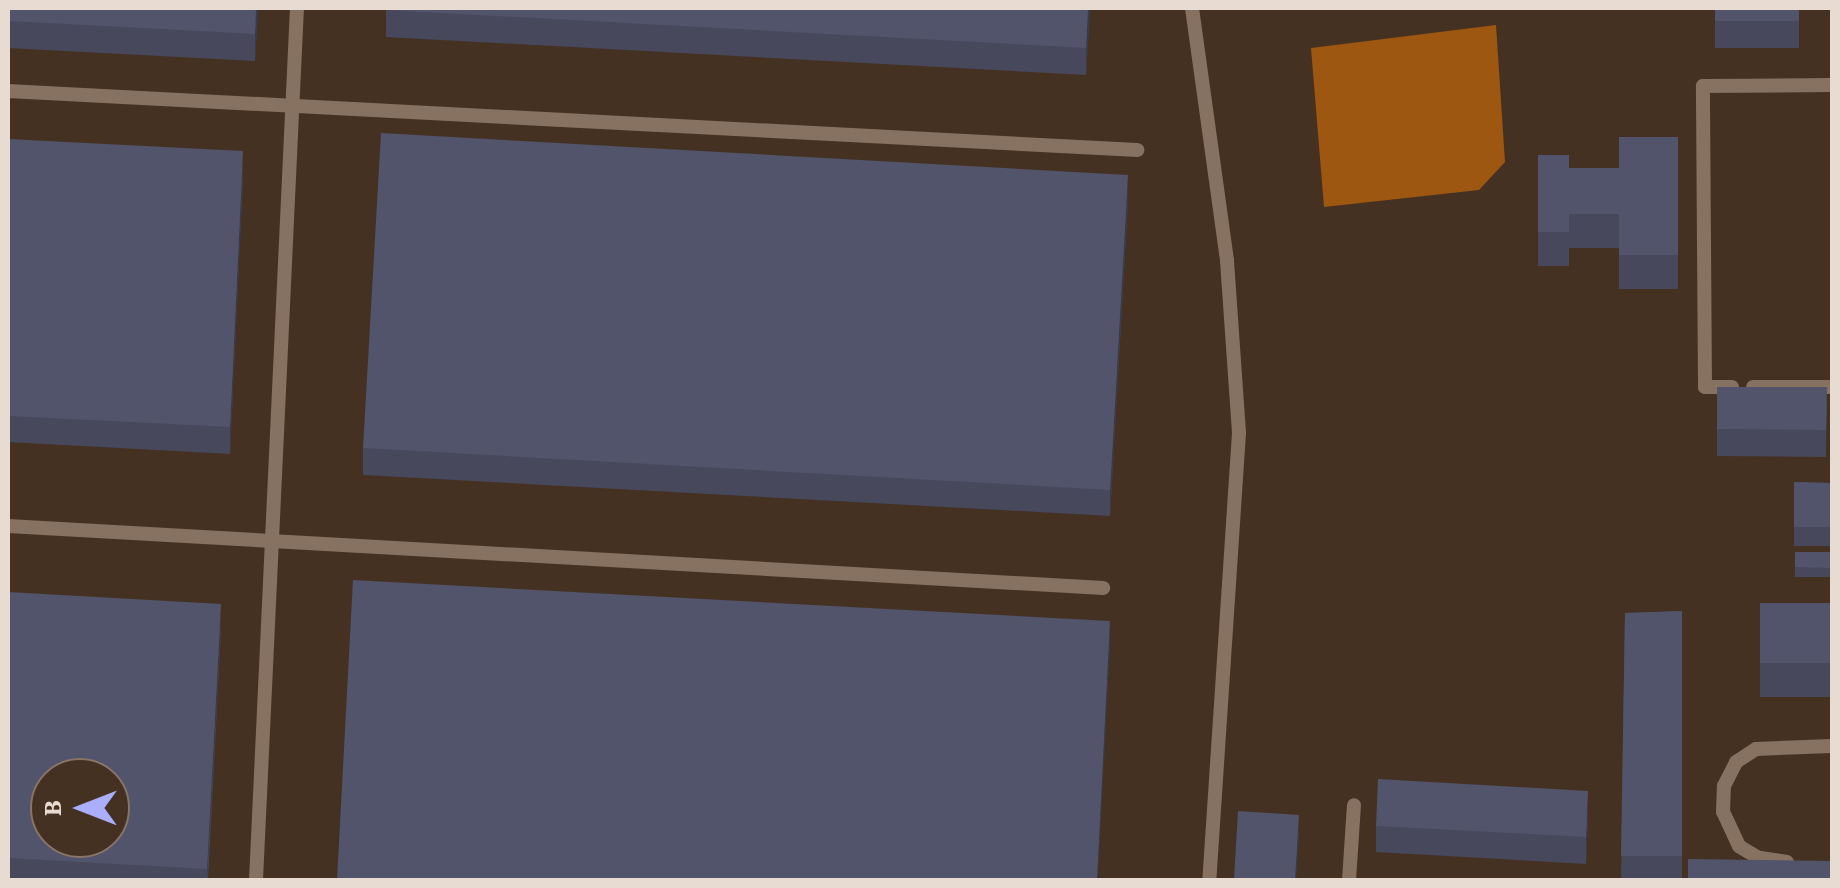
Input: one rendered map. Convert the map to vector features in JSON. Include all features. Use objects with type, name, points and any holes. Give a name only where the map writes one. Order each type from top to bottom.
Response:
[{"type":"lane","points":[[256,880],[296,8]]},
{"type":"lane","points":[[1192,8],[1227,261],[1239,434],[1209,880]]},
{"type":"lane","points":[[1832,85],[1703,86],[1703,105],[1706,387],[1832,387]]},
{"type":"lane","points":[[8,90],[1137,150]]},
{"type":"lane","points":[[8,526],[1103,588]]},
{"type":"lane","points":[[1799,862],[1757,858],[1739,846],[1722,812],[1724,786],[1736,762],[1756,749],[1832,746]]},
{"type":"lane","points":[[1349,880],[1354,805]]},
{"type":"shaded area","points":[[1496,25],[1505,162],[1479,190],[1324,207],[1311,48]]},
{"type":"building","points":[[8,8],[256,8],[255,34],[8,21]]},
{"type":"building","points":[[386,8],[1088,8],[1086,48]]},
{"type":"building","points":[[1715,8],[1799,8],[1799,21],[1715,21]]},
{"type":"building","points":[[381,133],[1128,175],[1110,490],[363,448]]},
{"type":"building","points":[[1619,137],[1678,137],[1678,255],[1619,255],[1619,214],[1569,214],[1569,232],[1538,232],[1538,155],[1569,155],[1569,168],[1619,168]]},
{"type":"building","points":[[8,139],[243,151],[230,427],[8,416]]},
{"type":"building","points":[[1717,387],[1827,387],[1826,430],[1717,429]]},
{"type":"building","points":[[1794,482],[1832,483],[1832,527],[1794,527]]},
{"type":"building","points":[[1795,552],[1832,552],[1831,568],[1795,567]]},
{"type":"building","points":[[353,580],[1110,621],[1097,880],[337,880]]},
{"type":"building","points":[[8,592],[221,604],[207,869],[8,858]]},
{"type":"building","points":[[1760,603],[1832,603],[1832,663],[1760,663]]},
{"type":"building","points":[[1682,611],[1682,856],[1621,856],[1625,613]]},
{"type":"building","points":[[1378,779],[1588,791],[1586,837],[1376,826]]},
{"type":"building","points":[[1238,811],[1299,815],[1295,880],[1234,880]]},
{"type":"building","points":[[1688,859],[1832,861],[1832,880],[1688,880]]}]
